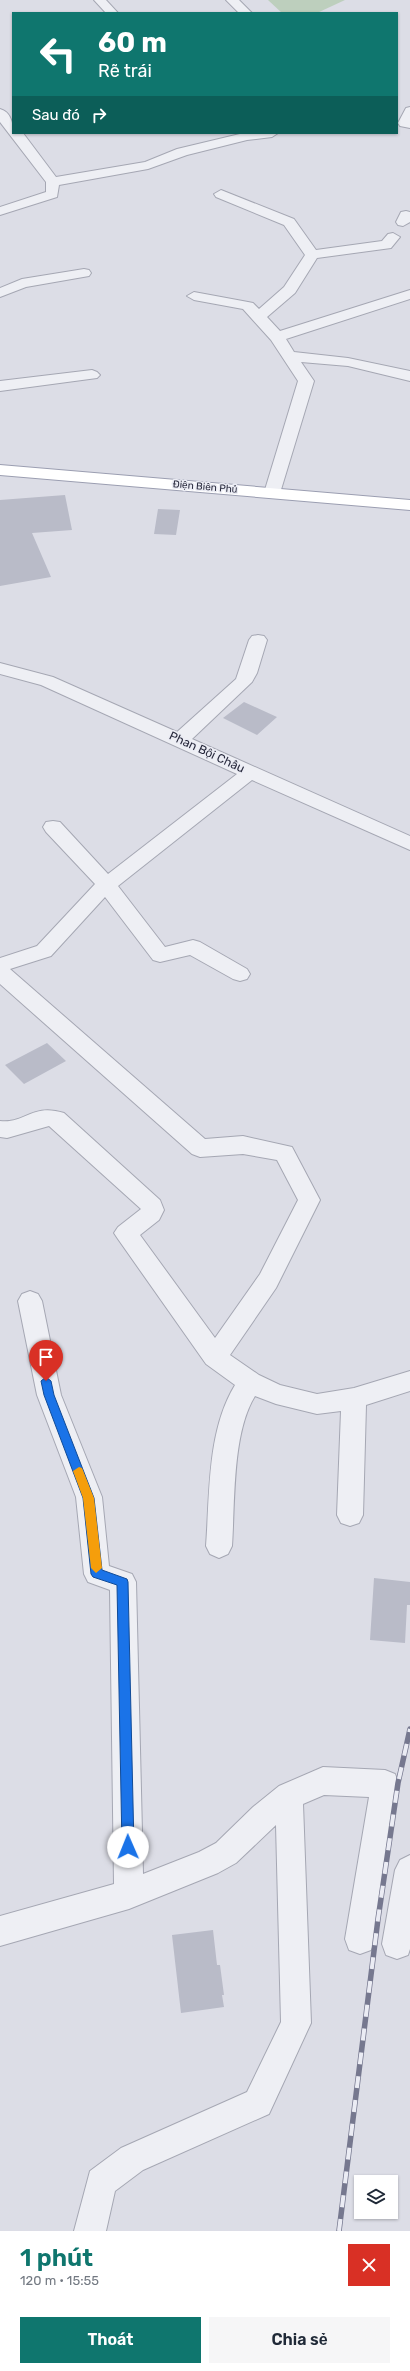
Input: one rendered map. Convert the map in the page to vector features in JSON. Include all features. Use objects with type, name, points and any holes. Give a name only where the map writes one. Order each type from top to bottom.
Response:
[{"type":"main road","name":"Điện Biên Phủ","points":[[0,470],[410,505]]},
{"type":"street","points":[[100,0],[111,12]]},
{"type":"street","points":[[232,0],[245,12]]},
{"type":"street","points":[[404,124],[410,111]]},
{"type":"street","points":[[0,113],[12,127]]},
{"type":"street","points":[[0,211],[52,194],[53,182],[17,134]]},
{"type":"street","points":[[53,182],[148,165],[182,152],[247,136],[264,134]]},
{"type":"street","points":[[221,194],[289,222],[312,255]]},
{"type":"street","points":[[312,255],[386,245],[393,237]]},
{"type":"street","points":[[258,317],[280,302],[305,272],[312,255]]},
{"type":"street","points":[[0,293],[22,283],[84,273]]},
{"type":"street","points":[[277,337],[410,294]]},
{"type":"street","points":[[194,296],[248,306],[277,337],[306,381],[272,493]]},
{"type":"street","points":[[290,356],[348,362],[410,376]]},
{"type":"street","points":[[0,386],[92,375]]},
{"type":"street","points":[[180,740],[243,682],[248,673],[258,640]]},
{"type":"street","name":"Phan Bội Châu","points":[[0,668],[47,681],[410,844]]},
{"type":"street","points":[[0,965],[44,951],[106,884],[250,772]]},
{"type":"street","points":[[53,827],[106,884],[160,955],[193,947],[240,974]]},
{"type":"street","points":[[0,972],[200,1148],[243,1145],[284,1153],[309,1200],[268,1282],[215,1358]]},
{"type":"street","points":[[0,1129],[11,1130],[43,1117],[56,1118],[152,1206],[154,1210],[151,1214],[126,1233],[215,1358],[250,1382],[276,1394],[316,1404],[354,1398],[410,1381]]},
{"type":"street","points":[[30,1301],[49,1395],[89,1498],[97,1574],[123,1582],[129,1894]]},
{"type":"street","points":[[219,1546],[225,1455],[236,1405],[250,1382]]},
{"type":"street","points":[[350,1515],[354,1398]]},
{"type":"street","points":[[0,1931],[129,1894],[208,1863],[226,1853],[263,1817],[289,1796],[323,1782],[385,1784],[360,1939]]},
{"type":"street","points":[[90,2231],[100,2182],[132,2159],[258,2102],[296,2023],[289,1796]]},
{"type":"street","points":[[397,1944],[410,1870]]},
{"type":"green space","points":[[268,0],[345,0],[319,12],[281,12]]},
{"type":"building","points":[[65,495],[72,530],[32,533],[51,577],[0,586],[0,500]]},
{"type":"building","points":[[158,509],[180,510],[176,535],[154,534]]},
{"type":"building","points":[[244,702],[277,717],[257,735],[223,718]]},
{"type":"building","points":[[47,1043],[66,1061],[24,1084],[5,1065]]},
{"type":"building","points":[[374,1578],[410,1582],[410,1605],[407,1605],[405,1643],[370,1640]]},
{"type":"building","points":[[213,1930],[217,1965],[220,1965],[224,2007],[181,2013],[172,1935]]},
{"type":"railway","points":[[339,2231],[378,1919],[398,1783],[410,1729]]},
{"type":"slow traffic","points":[[79,1471],[89,1498],[96,1568]]},
{"type":"route","points":[[46,1381],[49,1395],[89,1498],[97,1574],[123,1582],[128,1847]]}]
